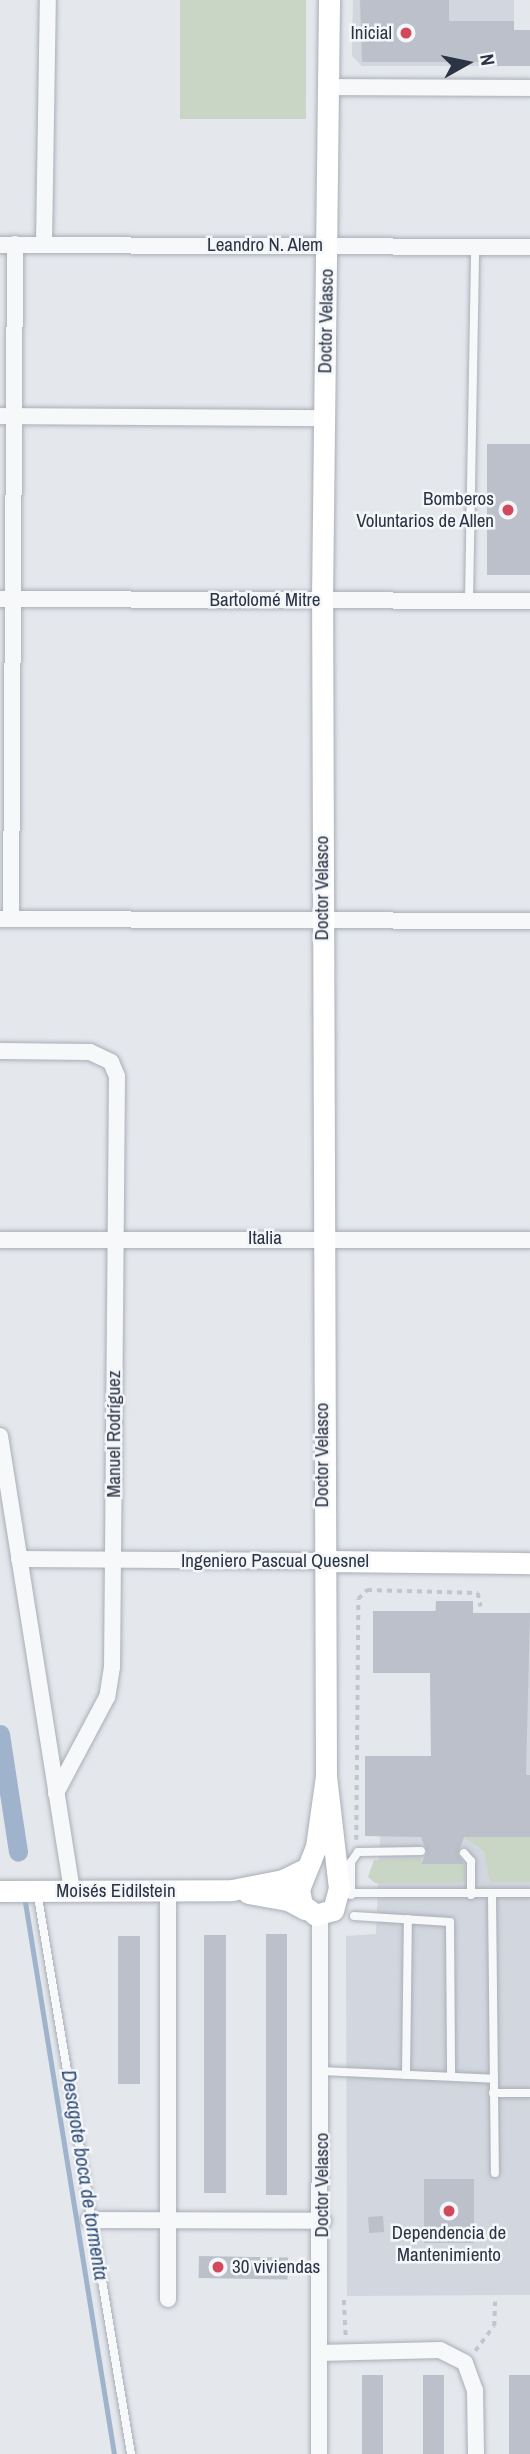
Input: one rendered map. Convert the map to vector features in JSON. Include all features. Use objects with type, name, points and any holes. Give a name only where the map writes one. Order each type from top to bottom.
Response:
[{"type":"main road","name":"Doctor Velasco","points":[[329,0],[323,600],[323,1561],[326,1776],[343,1888]]},
{"type":"main road","name":"Ingeniero Pascual Quesnel","points":[[323,1561],[530,1563]]},
{"type":"main road","name":"Doctor Velasco","points":[[313,1912],[299,1889],[316,1847],[326,1776]]},
{"type":"main road","points":[[307,1867],[324,1862],[343,1888],[332,1910],[313,1912]]},
{"type":"main road","name":"Moisés Eidilstein","points":[[0,1891],[232,1890],[284,1880],[307,1867]]},
{"type":"main road","name":"Moisés Eidilstein","points":[[232,1890],[288,1900],[313,1912]]},
{"type":"street","points":[[44,244],[48,0]]},
{"type":"street","points":[[328,87],[530,88]]},
{"type":"street","points":[[7,244],[6,919],[530,921]]},
{"type":"street","name":"Leandro N. Alem","points":[[7,244],[530,247]]},
{"type":"street","points":[[7,416],[325,418]]},
{"type":"street","name":"Bartolomé Mitre","points":[[6,599],[530,601]]},
{"type":"street","name":"Manuel Rodríguez","points":[[0,1051],[90,1052],[111,1062],[117,1084],[112,1667],[107,1697],[56,1793]]},
{"type":"street","name":"Italia","points":[[0,1240],[530,1240]]},
{"type":"street","points":[[0,1436],[72,1891]]},
{"type":"street","name":"Ingeniero Pascual Quesnel","points":[[19,1559],[323,1561]]},
{"type":"street","points":[[168,1892],[168,2299]]},
{"type":"street","name":"Doctor Velasco","points":[[313,1912],[321,2071],[323,2221],[319,2454]]},
{"type":"street","points":[[89,2220],[323,2221]]},
{"type":"street","points":[[319,2353],[440,2350],[465,2363],[475,2390],[476,2454]]},
{"type":"lane","points":[[469,601],[475,247]]},
{"type":"lane","points":[[421,1851],[358,1852],[351,1862],[343,1888],[471,1895],[530,1893]]},
{"type":"lane","points":[[464,1853],[471,1861],[471,1895]]},
{"type":"lane","points":[[37,1891],[89,2220],[131,2454]]},
{"type":"lane","points":[[492,1895],[495,2173]]},
{"type":"lane","points":[[354,1916],[445,1920],[454,1930],[451,2076]]},
{"type":"lane","points":[[406,2075],[408,1919]]},
{"type":"lane","points":[[321,2071],[494,2079]]},
{"type":"lane","points":[[493,2093],[530,2093]]},
{"type":"path","points":[[358,1852],[358,1599],[368,1590],[478,1593],[481,1607]]},
{"type":"path","points":[[344,2300],[346,2351]]},
{"type":"path","points":[[465,2363],[494,2326],[495,2302]]},
{"type":"shaded area","points":[[353,0],[514,0],[514,30],[530,30],[530,66],[362,66],[352,56]]},
{"type":"shaded area","points":[[436,1601],[473,1601],[473,1613],[530,1613],[530,2295],[347,2296],[346,1936],[376,1934],[380,1836],[365,1836],[365,1756],[431,1756],[430,1673],[373,1673],[373,1611],[435,1611]]},
{"type":"green space","points":[[180,0],[306,0],[306,119],[180,119]]},
{"type":"green space","points":[[464,1837],[530,1837],[530,1882],[490,1882],[484,1851]]},
{"type":"green space","points":[[421,1858],[421,1864],[464,1864],[465,1879],[460,1883],[375,1883],[368,1877],[374,1860]]},
{"type":"building","points":[[360,0],[449,0],[449,21],[514,21],[514,30],[530,30],[530,66],[486,66],[486,62],[362,62]]},
{"type":"building","name":"Bomberos Voluntarios de Allen","points":[[487,444],[530,444],[530,575],[487,575]]},
{"type":"building","points":[[436,1601],[473,1601],[473,1613],[530,1613],[526,1775],[530,1775],[530,1837],[464,1837],[458,1854],[464,1864],[421,1864],[427,1852],[421,1837],[365,1836],[365,1756],[431,1756],[430,1673],[373,1673],[373,1611],[436,1611]]},
{"type":"building","points":[[266,1934],[287,1934],[287,2195],[266,2195]]},
{"type":"building","points":[[204,1935],[226,1935],[226,2193],[204,2193]]},
{"type":"building","points":[[118,1936],[140,1936],[140,2084],[118,2084]]},
{"type":"building","name":"Dependencia de Mantenimiento","points":[[424,2179],[474,2179],[474,2243],[424,2243]]},
{"type":"building","points":[[383,2216],[384,2232],[369,2233],[368,2217]]},
{"type":"building","points":[[199,2256],[288,2258],[288,2280],[199,2278]]},
{"type":"building","points":[[362,2375],[383,2375],[383,2454],[362,2454]]},
{"type":"building","points":[[423,2375],[444,2375],[444,2454],[423,2454]]},
{"type":"building","points":[[509,2375],[530,2375],[530,2454],[509,2454]]},
{"type":"waterway","points":[[0,1734],[18,1852]]},
{"type":"waterway","name":"Desagote boca de tormenta","points":[[25,1902],[114,2454]]},
{"type":"place","name":"Inicial","points":[[406,33]]},
{"type":"place","name":"Bomberos Voluntarios de Allen","points":[[508,510]]},
{"type":"place","name":"Dependencia de Mantenimiento","points":[[449,2211]]},
{"type":"place","name":"30 viviendas","points":[[218,2267]]}]
